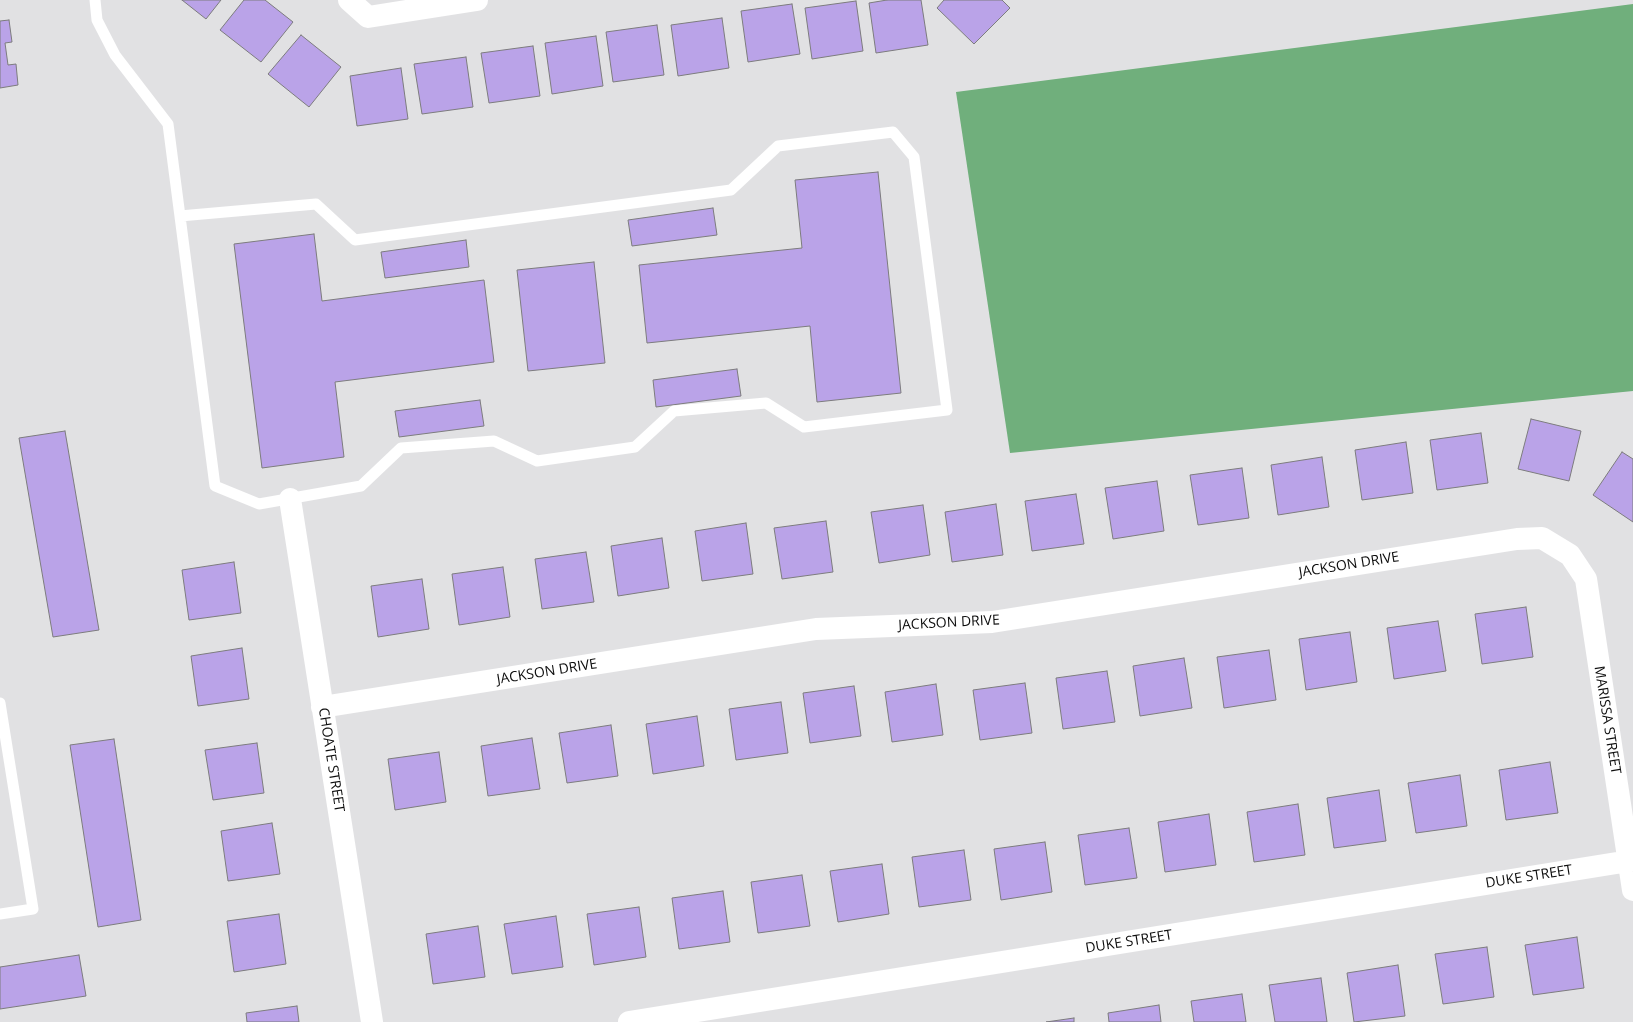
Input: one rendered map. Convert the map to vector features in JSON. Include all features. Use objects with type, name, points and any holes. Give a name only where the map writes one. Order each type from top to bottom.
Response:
[{"type":"street","points":[[349,0],[368,16],[477,0]]},
{"type":"street","name":"CHOATE STREET","points":[[290,499],[372,1022]]},
{"type":"street","name":"JACKSON DRIVE","points":[[322,707],[816,629],[992,622],[1517,539],[1542,538],[1570,555]]},
{"type":"street","name":"MARISSA STREET","points":[[1570,555],[1586,579],[1633,890]]},
{"type":"street","name":"DUKE STREET","points":[[629,1022],[1629,861]]},
{"type":"lane","points":[[95,0],[97,20],[115,55],[168,124],[215,486],[259,504],[361,486],[402,448],[494,441],[537,461],[636,447],[674,411],[766,403],[804,427],[947,410],[914,157],[892,132],[778,146],[731,190],[355,240],[316,204],[180,216]]},
{"type":"lane","points":[[0,703],[33,909],[0,914]]},
{"type":"green space","points":[[1633,4],[1633,391],[1010,453],[956,92]]},
{"type":"building","points":[[182,0],[221,0],[206,19]]},
{"type":"building","points":[[244,0],[265,0],[293,22],[261,62],[220,30]]},
{"type":"building","points":[[887,0],[921,0],[928,45],[876,53],[869,3]]},
{"type":"building","points":[[944,0],[1002,0],[1010,8],[974,44],[937,8]]},
{"type":"building","points":[[856,1],[863,51],[812,59],[805,8]]},
{"type":"building","points":[[792,4],[800,54],[748,62],[741,11]]},
{"type":"building","points":[[722,18],[729,68],[678,76],[671,25]]},
{"type":"building","points":[[9,20],[12,42],[5,43],[8,65],[16,64],[18,85],[0,88],[0,21]]},
{"type":"building","points":[[657,25],[664,75],[613,82],[606,32]]},
{"type":"building","points":[[301,35],[341,67],[309,107],[268,74]]},
{"type":"building","points":[[596,36],[603,86],[552,94],[545,43]]},
{"type":"building","points":[[533,46],[540,96],[489,103],[481,53]]},
{"type":"building","points":[[466,57],[473,107],[422,114],[414,64]]},
{"type":"building","points":[[401,68],[408,119],[357,126],[350,76]]},
{"type":"building","points":[[878,172],[901,393],[817,402],[810,326],[647,343],[639,265],[802,248],[795,180]]},
{"type":"building","points":[[713,208],[717,235],[632,246],[628,220]]},
{"type":"building","points":[[314,234],[322,301],[484,280],[494,362],[335,382],[344,457],[262,468],[234,244]]},
{"type":"building","points":[[466,240],[469,267],[385,278],[381,252]]},
{"type":"building","points":[[594,262],[605,363],[528,371],[517,270]]},
{"type":"building","points":[[737,369],[741,396],[656,407],[653,380]]},
{"type":"building","points":[[480,400],[484,426],[399,437],[395,411]]},
{"type":"building","points":[[1531,419],[1581,431],[1569,481],[1518,469]]},
{"type":"building","points":[[65,431],[99,630],[53,637],[19,438]]},
{"type":"building","points":[[1481,433],[1488,483],[1437,490],[1430,440]]},
{"type":"building","points":[[1406,442],[1413,493],[1362,500],[1355,450]]},
{"type":"building","points":[[1622,452],[1633,459],[1633,522],[1593,495]]},
{"type":"building","points":[[1322,457],[1329,507],[1278,515],[1271,465]]},
{"type":"building","points":[[1242,468],[1249,518],[1198,525],[1190,475]]},
{"type":"building","points":[[1157,481],[1164,531],[1113,539],[1105,488]]},
{"type":"building","points":[[1076,494],[1084,544],[1032,551],[1025,501]]},
{"type":"building","points":[[996,504],[1003,555],[952,562],[945,512]]},
{"type":"building","points":[[923,505],[930,555],[879,563],[871,512]]},
{"type":"building","points":[[826,521],[833,572],[782,579],[774,528]]},
{"type":"building","points":[[746,523],[753,574],[702,581],[695,531]]},
{"type":"building","points":[[662,538],[669,588],[618,596],[611,546]]},
{"type":"building","points":[[586,552],[594,602],[542,609],[535,559]]},
{"type":"building","points":[[234,562],[241,613],[189,620],[182,570]]},
{"type":"building","points":[[503,567],[510,617],[459,625],[452,574]]},
{"type":"building","points":[[422,579],[429,629],[378,637],[371,586]]},
{"type":"building","points":[[1526,607],[1533,657],[1482,664],[1475,614]]},
{"type":"building","points":[[1438,621],[1446,671],[1394,679],[1387,628]]},
{"type":"building","points":[[1350,632],[1357,682],[1306,690],[1299,639]]},
{"type":"building","points":[[242,648],[249,699],[198,706],[191,656]]},
{"type":"building","points":[[1269,650],[1276,700],[1224,708],[1217,657]]},
{"type":"building","points":[[1184,658],[1192,708],[1140,716],[1133,666]]},
{"type":"building","points":[[1107,671],[1115,722],[1063,729],[1056,678]]},
{"type":"building","points":[[1025,683],[1032,733],[980,740],[973,690]]},
{"type":"building","points":[[936,684],[943,735],[892,742],[885,692]]},
{"type":"building","points":[[854,686],[861,736],[810,743],[803,693]]},
{"type":"building","points":[[781,702],[788,753],[736,760],[729,709]]},
{"type":"building","points":[[697,716],[704,766],[653,774],[646,724]]},
{"type":"building","points":[[611,725],[618,776],[567,783],[559,733]]},
{"type":"building","points":[[532,738],[540,789],[488,796],[481,746]]},
{"type":"building","points":[[114,739],[141,920],[98,927],[70,745]]},
{"type":"building","points":[[257,743],[264,793],[213,800],[205,750]]},
{"type":"building","points":[[439,752],[446,802],[395,810],[388,759]]},
{"type":"building","points":[[1550,762],[1558,813],[1506,820],[1499,770]]},
{"type":"building","points":[[1460,775],[1467,826],[1416,833],[1408,783]]},
{"type":"building","points":[[1379,790],[1386,841],[1334,848],[1327,798]]},
{"type":"building","points":[[1298,804],[1305,855],[1254,862],[1247,812]]},
{"type":"building","points":[[1209,814],[1216,865],[1165,872],[1158,822]]},
{"type":"building","points":[[272,823],[280,874],[228,881],[221,831]]},
{"type":"building","points":[[1129,828],[1137,878],[1085,885],[1078,835]]},
{"type":"building","points":[[1045,842],[1052,892],[1001,900],[994,849]]},
{"type":"building","points":[[964,850],[971,900],[919,907],[912,857]]},
{"type":"building","points":[[882,864],[889,914],[838,922],[830,871]]},
{"type":"building","points":[[802,875],[810,926],[758,933],[751,882]]},
{"type":"building","points":[[723,891],[730,942],[679,949],[672,898]]},
{"type":"building","points":[[639,907],[646,957],[594,965],[587,914]]},
{"type":"building","points":[[279,914],[286,964],[234,972],[227,921]]},
{"type":"building","points":[[556,916],[563,967],[512,974],[504,924]]},
{"type":"building","points":[[478,926],[485,977],[433,984],[426,934]]},
{"type":"building","points":[[1577,937],[1584,988],[1533,995],[1525,945]]},
{"type":"building","points":[[1487,947],[1494,997],[1443,1004],[1435,954]]},
{"type":"building","points":[[79,955],[86,996],[0,1009],[0,967]]},
{"type":"building","points":[[1398,965],[1405,1016],[1354,1022],[1347,973]]},
{"type":"building","points":[[1321,978],[1327,1022],[1275,1022],[1269,985]]},
{"type":"building","points":[[1242,994],[1246,1022],[1194,1022],[1191,1001]]},
{"type":"building","points":[[1159,1005],[1161,1022],[1109,1022],[1108,1013]]},
{"type":"building","points":[[297,1006],[299,1022],[247,1022],[246,1013]]},
{"type":"building","points":[[1074,1018],[1074,1022],[1046,1022]]}]
